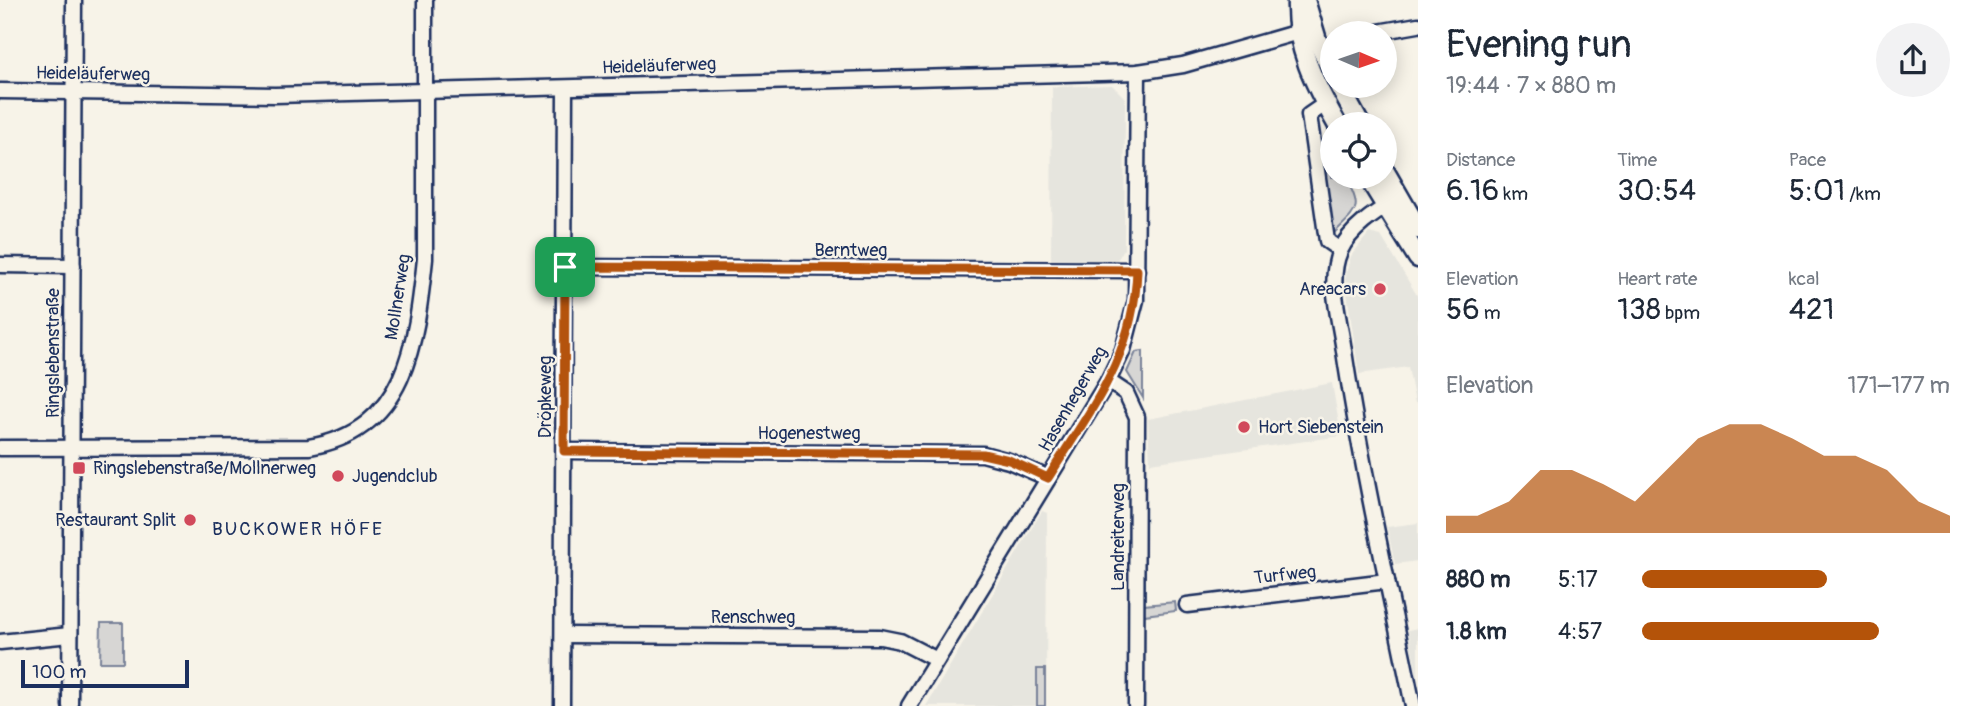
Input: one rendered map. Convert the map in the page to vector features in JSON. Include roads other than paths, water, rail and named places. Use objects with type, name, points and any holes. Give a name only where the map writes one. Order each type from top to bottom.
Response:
[{"type":"main road","points":[[1297,0],[1305,30],[1320,48]]},
{"type":"main road","points":[[1305,0],[1305,59],[1330,112]]},
{"type":"main road","points":[[1380,189],[1418,229]]},
{"type":"main road","points":[[1389,189],[1418,258]]},
{"type":"street","name":"Ringslebenstraße","points":[[70,706],[74,0]]},
{"type":"street","name":"Mollnerweg","points":[[0,448],[309,447],[346,438],[374,420],[390,398],[402,370],[421,299],[425,259],[425,0]]},
{"type":"street","points":[[1397,29],[1418,25]]},
{"type":"street","name":"Heideläuferweg","points":[[0,91],[275,94],[1139,72],[1183,65],[1305,30]]},
{"type":"street","name":"Hasenhegerweg","points":[[909,706],[1108,381],[1131,326],[1137,270],[1139,72]]},
{"type":"street","name":"Dröpkeweg","points":[[562,706],[565,88]]},
{"type":"street","points":[[1325,104],[1309,114],[1327,241],[1340,250]]},
{"type":"street","points":[[1393,202],[1360,226],[1340,250],[1335,280],[1354,416],[1382,582],[1413,706]]},
{"type":"street","points":[[0,265],[73,266]]},
{"type":"street","name":"Berntweg","points":[[565,267],[1137,270]]},
{"type":"street","name":"Landreiterweg","points":[[1108,381],[1126,393],[1137,417],[1136,706]]},
{"type":"street","name":"Hogenestweg","points":[[564,451],[983,454],[1009,460],[1048,478]]},
{"type":"street","name":"Turfweg","points":[[1186,605],[1382,582]]},
{"type":"street","points":[[0,642],[71,635]]},
{"type":"street","name":"Renschweg","points":[[563,635],[880,637],[900,641],[937,660]]},
{"type":"place","name":"Areacars","points":[[1380,289]]},
{"type":"place","name":"Hort Siebenstein","points":[[1244,427]]},
{"type":"place","name":"Ringslebenstraße/Mollnerweg","points":[[79,468]]},
{"type":"place","name":"Jugendclub","points":[[338,476]]},
{"type":"place","name":"Restaurant Split","points":[[190,520]]},
{"type":"district","name":"BUCKOWER HÖFE","points":[[298,529]]}]
